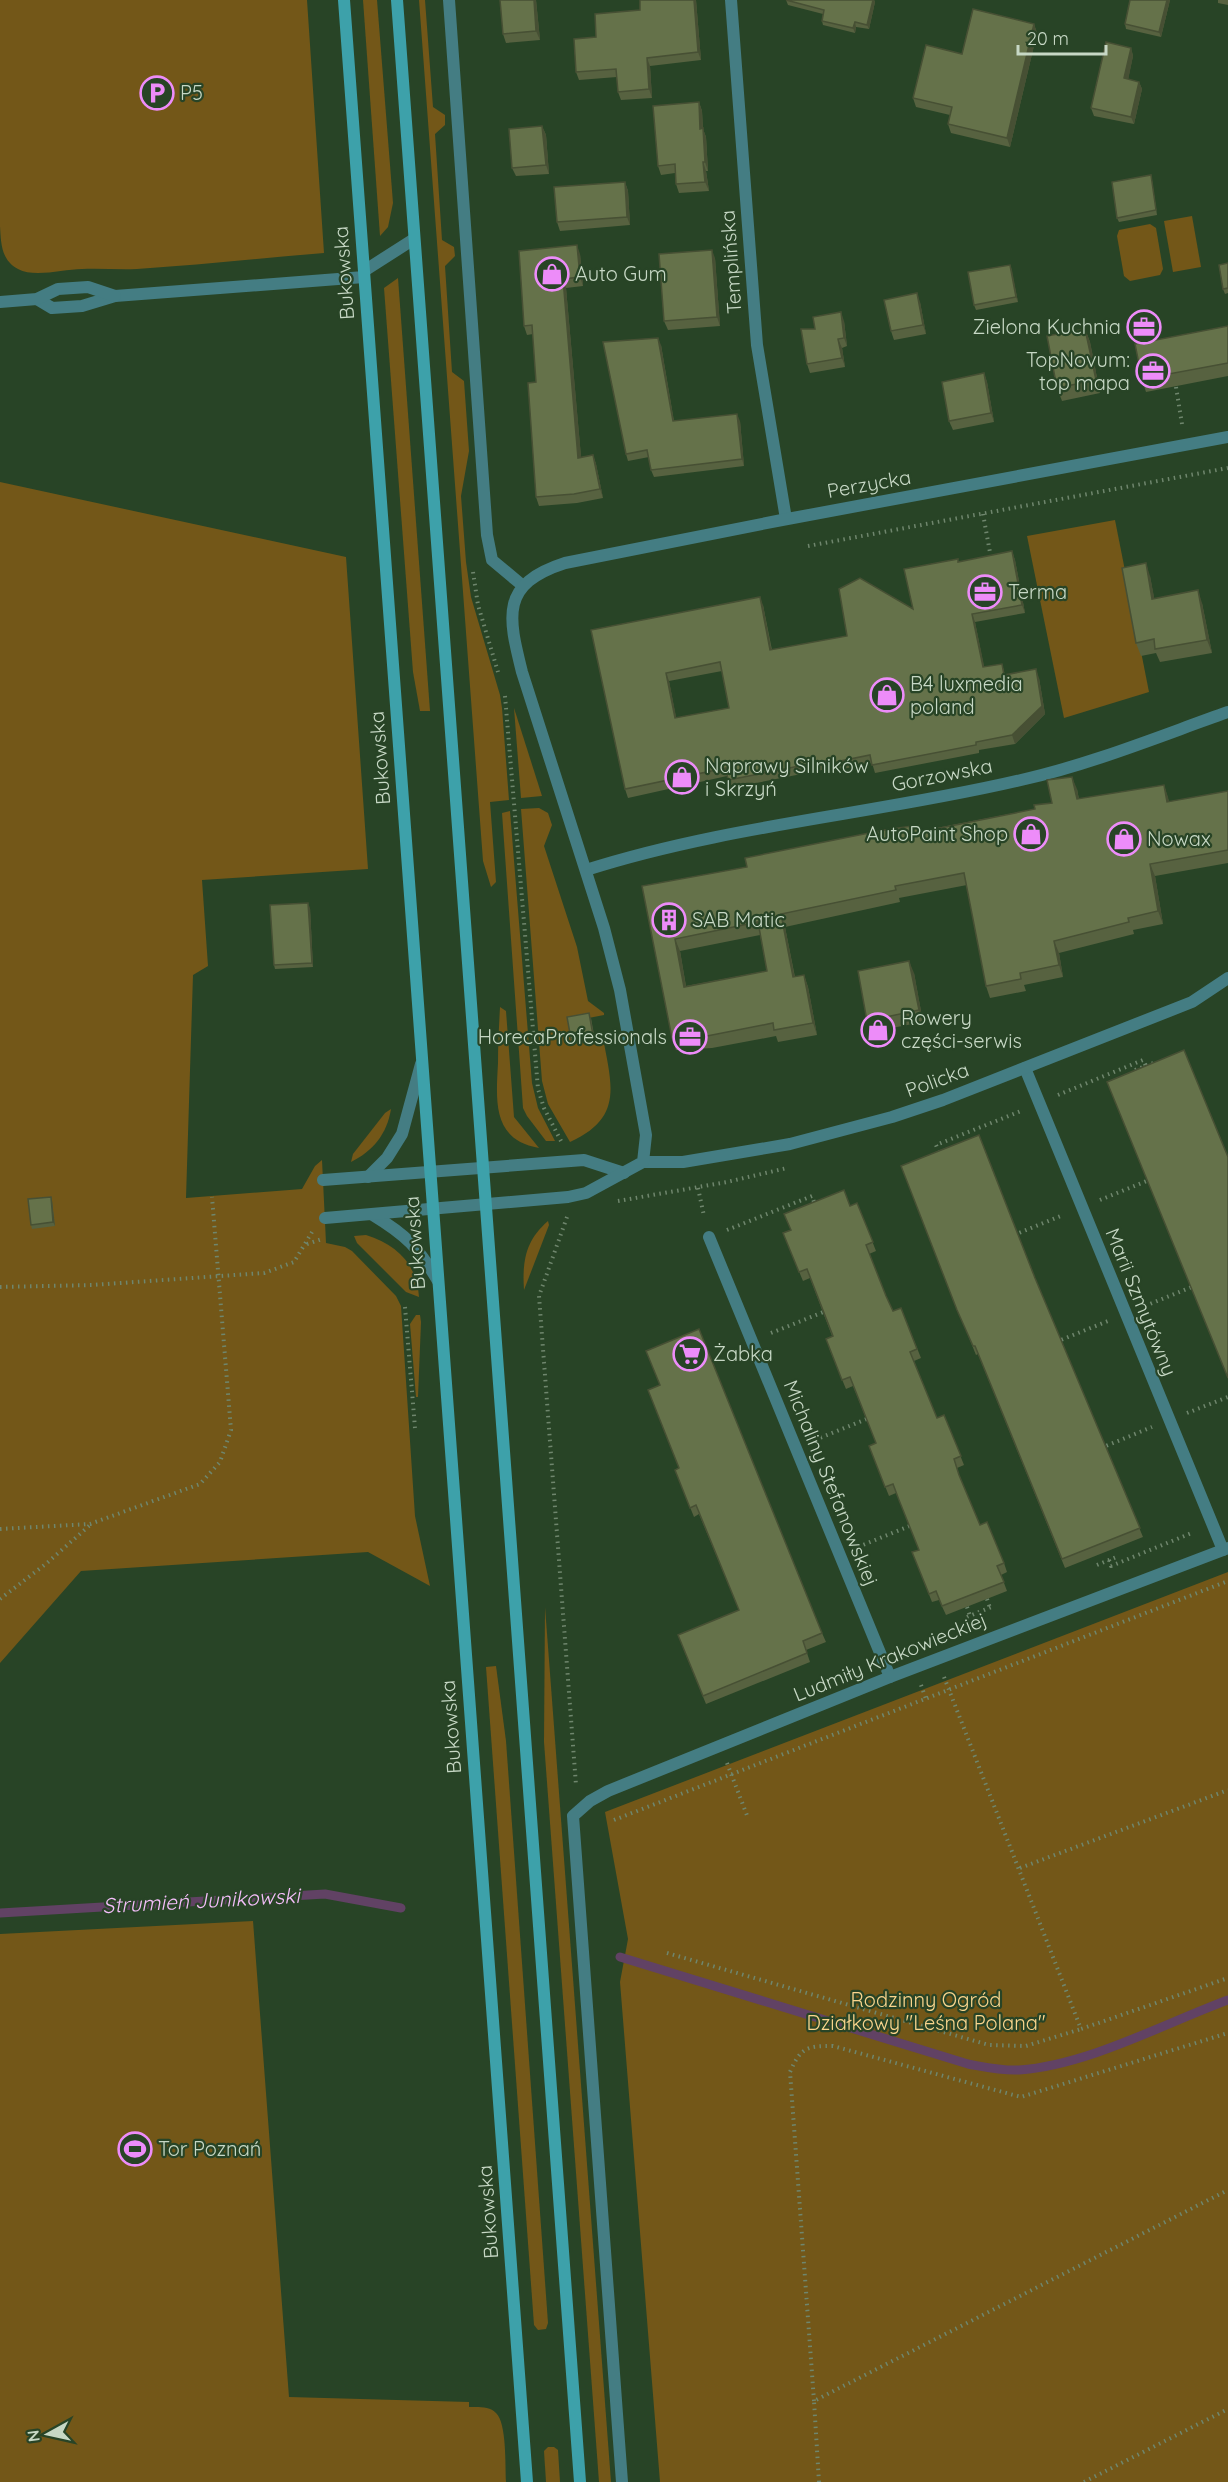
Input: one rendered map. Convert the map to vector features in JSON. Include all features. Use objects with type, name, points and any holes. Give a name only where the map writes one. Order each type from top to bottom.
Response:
[{"type":"main road","name":"Bukowska","points":[[344,0],[527,2482]]},
{"type":"main road","points":[[397,0],[580,2482]]},
{"type":"street","points":[[325,1218],[485,1205],[586,1193],[643,1162],[646,1135],[620,990],[604,928],[522,672],[512,634],[513,603],[522,585],[492,560],[487,536],[449,0]]},
{"type":"street","name":"Templińska","points":[[731,0],[757,345],[786,519]]},
{"type":"street","points":[[37,299],[52,308],[82,306],[114,296],[364,274],[414,239]]},
{"type":"street","points":[[0,302],[37,299],[58,289],[88,287],[114,296]]},
{"type":"street","name":"Perzycka","points":[[522,585],[547,569],[565,563],[786,519],[1228,437]]},
{"type":"street","name":"Gorzowska","points":[[586,870],[656,849],[1021,780],[1088,761],[1228,712]]},
{"type":"street","name":"Policka","points":[[643,1162],[683,1162],[790,1144],[843,1132],[930,1105],[1192,1002],[1228,978]]},
{"type":"street","points":[[368,1177],[387,1158],[402,1134],[422,1062]]},
{"type":"street","name":"Marii Szmytówny","points":[[1024,1068],[1212,1524],[1225,1549]]},
{"type":"street","points":[[323,1180],[584,1160],[624,1173]]},
{"type":"street","points":[[372,1215],[396,1229],[421,1253],[438,1281]]},
{"type":"street","name":"Michaliny Stefanowskiej","points":[[709,1237],[890,1677]]},
{"type":"street","name":"Ludmiły Krakowieckiej","points":[[573,1816],[590,1801],[608,1791],[890,1677],[1225,1549]]},
{"type":"street","points":[[573,1816],[622,2482]]},
{"type":"path","points":[[1176,387],[1182,424]]},
{"type":"path","points":[[808,546],[1228,468]]},
{"type":"path","points":[[983,513],[993,568]]},
{"type":"path","points":[[472,562],[478,604],[500,679]]},
{"type":"path","points":[[503,689],[509,735],[538,1089],[544,1108],[564,1147]]},
{"type":"path","points":[[1142,1078],[1136,1070],[1155,1062],[1157,1072]]},
{"type":"path","points":[[932,1154],[948,1148]]},
{"type":"path","points":[[698,1188],[709,1237],[812,1196],[814,1202]]},
{"type":"path","points":[[0,1529],[90,1524],[200,1484],[220,1461],[231,1430],[212,1197]]},
{"type":"path","points":[[805,1206],[824,1198]]},
{"type":"path","points":[[569,1210],[539,1296],[577,1795],[573,1816]]},
{"type":"path","points":[[0,1287],[92,1286],[264,1273],[294,1262],[313,1231],[325,1218]]},
{"type":"path","points":[[306,1244],[326,1239]]},
{"type":"path","points":[[405,1307],[415,1428]]},
{"type":"path","points":[[751,1341],[834,1308]]},
{"type":"path","points":[[1098,1450],[1228,1396]]},
{"type":"path","points":[[795,1448],[877,1414]]},
{"type":"path","points":[[839,1555],[920,1521]]},
{"type":"path","points":[[0,1599],[47,1563],[90,1524]]},
{"type":"path","points":[[1110,1550],[1111,1566],[1212,1524]]},
{"type":"path","points":[[1099,1554],[1100,1563],[1119,1556]]},
{"type":"path","points":[[614,1820],[731,1772],[1228,1581]]},
{"type":"path","points":[[967,1607],[969,1616],[992,1607],[987,1599]]},
{"type":"path","points":[[945,1680],[1082,2029]]},
{"type":"path","points":[[922,1689],[926,1698]]},
{"type":"path","points":[[728,1763],[748,1818]]},
{"type":"path","points":[[1020,1868],[1228,1790]]},
{"type":"path","points":[[667,1953],[989,2045],[1026,2046],[1228,1978]]},
{"type":"path","points":[[819,2482],[790,2072],[798,2055],[811,2046],[833,2046],[1021,2097],[1228,2033]]},
{"type":"path","points":[[814,2401],[1228,2190]]},
{"type":"path","points":[[1084,2482],[1228,2409]]},
{"type":"green space","name":"P5","points":[[0,0],[307,0],[324,253],[160,267],[82,269],[41,273],[25,272],[12,265],[3,251],[0,226]]},
{"type":"green space","points":[[363,0],[377,0],[393,203],[388,227],[380,236]]},
{"type":"green space","points":[[419,0],[425,0],[433,107],[445,115],[445,125],[435,134],[442,240],[454,247],[455,256],[445,266],[452,372],[464,381],[469,451],[461,496],[466,562],[471,597],[502,708],[509,800],[490,802],[496,882],[491,887],[483,861]]},
{"type":"green space","points":[[1192,216],[1201,267],[1173,272],[1164,221]]},
{"type":"green space","points":[[1150,224],[1156,228],[1163,269],[1160,275],[1130,281],[1124,276],[1117,236],[1119,230]]},
{"type":"green space","points":[[398,278],[430,711],[420,711],[413,672],[384,288]]},
{"type":"green space","points":[[0,482],[346,557],[368,869],[202,880],[208,966],[193,975],[186,1198],[302,1189],[315,1166],[322,1160],[326,1243],[352,1251],[396,1296],[401,1306],[415,1516],[430,1586],[368,1552],[81,1571],[0,1663]]},
{"type":"green space","points":[[1115,520],[1149,692],[1064,718],[1027,536]]},
{"type":"green space","points":[[514,708],[542,796],[521,798]]},
{"type":"green space","points":[[539,808],[548,813],[552,825],[544,846],[577,947],[588,1001],[604,1013],[604,1015],[568,1022],[573,1044],[603,1038],[610,1086],[610,1099],[599,1122],[587,1133],[570,1142],[548,1104],[542,1081],[521,809]]},
{"type":"green space","points":[[510,811],[532,1083],[538,1108],[555,1141],[546,1141],[523,1108],[502,813]]},
{"type":"green space","points":[[500,1007],[506,1011],[514,1117],[539,1148],[524,1144],[512,1137],[500,1117],[497,1091]]},
{"type":"green space","points":[[391,1109],[378,1141],[366,1153],[351,1162],[353,1154],[385,1113]]},
{"type":"green space","points":[[548,1221],[549,1225],[524,1290],[527,1251],[530,1243]]},
{"type":"green space","points":[[366,1235],[387,1244],[403,1257],[414,1275],[419,1297],[406,1292],[357,1243],[354,1236]]},
{"type":"green space","points":[[416,1315],[420,1315],[421,1322],[418,1397],[416,1397],[410,1324]]},
{"type":"green space","name":"Rodzinny Ogród Działkowy \"Leśna Polana\"","points":[[1228,1572],[1228,2482],[660,2482],[620,1982],[628,1939],[605,1812]]},
{"type":"green space","points":[[545,1607],[611,2482],[599,2482],[544,1742]]},
{"type":"green space","points":[[496,1666],[506,1741],[548,2323],[546,2329],[538,2330],[534,2325],[486,1667]]},
{"type":"green space","name":"Tor Poznań","points":[[253,1921],[289,2397],[469,2402],[469,2407],[491,2409],[500,2418],[502,2426],[506,2482],[0,2482],[0,1934]]},
{"type":"green space","points":[[548,2447],[558,2450],[560,2482],[546,2482],[544,2451]]},
{"type":"building","points":[[500,0],[534,0],[536,31],[503,34]]},
{"type":"building","points":[[640,0],[694,0],[698,52],[647,58],[649,89],[618,92],[616,69],[576,72],[574,39],[596,37],[595,14],[640,10]]},
{"type":"building","points":[[786,0],[873,0],[867,25],[855,22],[853,28],[822,21],[824,10]]},
{"type":"building","points":[[1130,0],[1167,0],[1159,32],[1125,24]]},
{"type":"building","points":[[973,9],[1034,24],[1007,138],[948,124],[952,107],[913,98],[926,45],[962,54]]},
{"type":"building","points":[[1106,42],[1131,48],[1124,78],[1139,82],[1131,117],[1091,108]]},
{"type":"building","points":[[699,102],[700,129],[703,128],[705,182],[676,184],[675,164],[658,166],[653,106]]},
{"type":"building","points":[[542,126],[546,165],[512,168],[509,129]]},
{"type":"building","points":[[1151,175],[1156,210],[1117,218],[1112,182]]},
{"type":"building","points":[[625,182],[627,217],[557,222],[554,187]]},
{"type":"building","points":[[577,245],[580,277],[563,279],[578,458],[593,455],[600,489],[536,497],[528,383],[536,382],[532,325],[524,326],[519,251]]},
{"type":"building","points":[[712,250],[717,317],[664,321],[659,254]]},
{"type":"building","points":[[1228,263],[1228,288],[1223,289],[1219,265]]},
{"type":"building","points":[[1010,265],[1016,297],[974,305],[968,272]]},
{"type":"building","points":[[917,293],[923,325],[891,331],[884,300]]},
{"type":"building","points":[[841,312],[844,338],[838,339],[842,358],[807,364],[801,329],[815,329],[813,317]]},
{"type":"building","points":[[1228,326],[1228,363],[1142,379],[1135,344]]},
{"type":"building","points":[[1085,329],[1096,380],[1057,388],[1047,336]]},
{"type":"building","points":[[658,338],[673,421],[737,414],[742,459],[651,470],[647,450],[626,454],[603,342]]},
{"type":"building","points":[[984,373],[991,413],[949,421],[942,382]]},
{"type":"building","points":[[1012,551],[1022,605],[972,614],[983,667],[1002,664],[1004,675],[1036,669],[1042,706],[1012,735],[976,742],[976,745],[872,765],[870,755],[835,762],[835,759],[728,780],[726,768],[625,789],[591,630],[760,597],[770,650],[847,636],[839,589],[860,578],[913,609],[904,569],[958,559],[958,562]],"holes":[[[720,662],[729,708],[675,718],[666,673]]]},
{"type":"building","points":[[1146,563],[1152,599],[1198,590],[1207,640],[1155,649],[1154,639],[1136,643],[1122,568]]},
{"type":"building","points":[[1072,777],[1077,799],[1164,785],[1167,802],[1228,791],[1228,850],[1150,864],[1158,911],[1128,918],[1129,922],[1054,941],[1059,965],[1020,973],[1021,979],[986,986],[964,873],[895,886],[896,890],[781,914],[793,977],[804,975],[813,1023],[774,1030],[773,1023],[707,1036],[672,1038],[642,886],[747,867],[745,858],[884,830],[919,825],[920,832],[1035,809],[1034,805],[1052,803],[1047,780]],"holes":[[[758,922],[767,971],[684,987],[675,939]]]},
{"type":"building","points":[[308,903],[312,963],[274,965],[270,905]]},
{"type":"building","points":[[909,961],[919,1010],[867,1021],[858,971]]},
{"type":"building","points":[[589,1013],[593,1035],[571,1039],[567,1017]]},
{"type":"building","points":[[1184,1050],[1228,1157],[1228,1378],[1107,1082]]},
{"type":"building","points":[[979,1135],[1035,1278],[1140,1528],[1062,1559],[975,1346],[957,1310],[901,1166]]},
{"type":"building","points":[[844,1190],[850,1206],[857,1203],[873,1242],[866,1245],[893,1311],[901,1308],[917,1349],[910,1352],[937,1418],[944,1415],[961,1456],[954,1459],[980,1525],[987,1522],[1004,1563],[997,1566],[1004,1582],[942,1606],[936,1591],[929,1594],[912,1552],[919,1550],[893,1484],[885,1487],[869,1446],[876,1443],[850,1377],[842,1380],[826,1339],[833,1336],[807,1269],[799,1272],[783,1233],[791,1230],[784,1214]]},
{"type":"building","points":[[51,1197],[53,1222],[31,1225],[28,1199]]},
{"type":"building","points":[[699,1329],[822,1633],[803,1641],[807,1653],[703,1696],[678,1635],[739,1610],[696,1505],[690,1508],[675,1470],[679,1468],[648,1390],[660,1385],[646,1351]]},
{"type":"waterway","name":"Strumień Junikowski","points":[[0,1913],[325,1894],[401,1908]]},
{"type":"waterway","name":"Strumień Junikowski","points":[[620,1957],[968,2064],[1006,2070],[1045,2067],[1098,2052],[1228,2000]]},
{"type":"place","name":"P5","points":[[157,93]]},
{"type":"place","name":"Auto Gum","points":[[552,274]]},
{"type":"place","name":"Zielona Kuchnia","points":[[1144,327]]},
{"type":"place","name":"TopNovum: top mapa","points":[[1153,371]]},
{"type":"place","name":"Terma","points":[[985,592]]},
{"type":"place","name":"B4 luxmedia poland","points":[[887,695]]},
{"type":"place","name":"Naprawy Silników i Skrzyń","points":[[682,777]]},
{"type":"place","name":"AutoPaint Shop","points":[[1031,834]]},
{"type":"place","name":"Nowax","points":[[1124,839]]},
{"type":"place","name":"SAB Matic","points":[[669,920]]},
{"type":"place","name":"Rowery części-serwis","points":[[878,1030]]},
{"type":"place","name":"HorecaProfessionals","points":[[690,1037]]},
{"type":"place","name":"Żabka","points":[[690,1354]]},
{"type":"place","name":"Tor Poznań","points":[[135,2149]]}]
